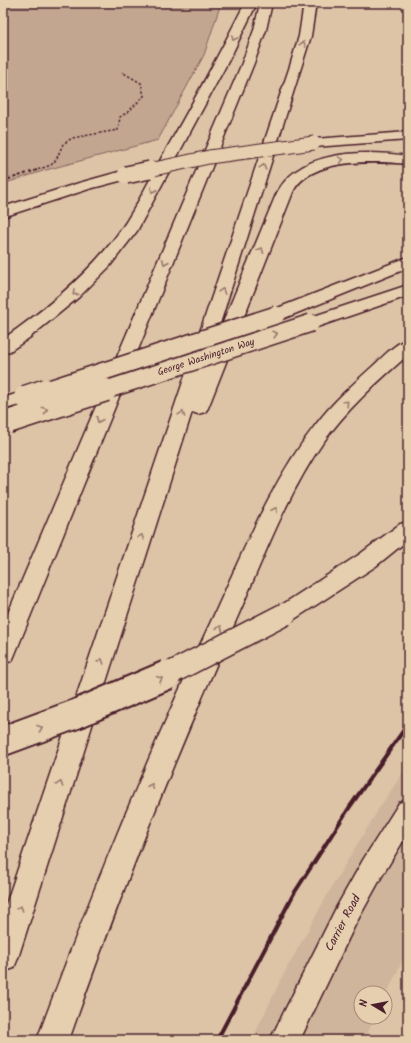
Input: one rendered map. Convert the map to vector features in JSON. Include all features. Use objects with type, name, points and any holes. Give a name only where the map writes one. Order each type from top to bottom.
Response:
[{"type":"highway","points":[[3,347],[30,329],[80,289],[118,247],[131,228],[226,56],[251,3]]},
{"type":"highway","points":[[3,654],[248,63],[260,30],[266,3]]},
{"type":"highway","points":[[3,958],[296,66],[305,36],[310,3]]},
{"type":"highway","points":[[3,212],[126,174],[209,157],[314,142],[408,136]]},
{"type":"highway","points":[[152,505],[191,426],[285,190],[292,181],[307,171],[337,161],[369,158],[408,160]]},
{"type":"highway","points":[[276,315],[408,262]]},
{"type":"highway","name":"George Washington Way","points":[[5,416],[24,397],[276,315],[408,274]]},
{"type":"highway","name":"George Washington Way","points":[[5,416],[311,323],[408,290]]},
{"type":"highway","points":[[54,1040],[75,978],[149,791],[213,643],[278,504],[313,441],[334,415],[367,380],[408,345]]},
{"type":"highway","points":[[3,611],[11,600],[66,499]]},
{"type":"highway","points":[[3,741],[66,719],[161,679],[221,650],[285,614],[368,560],[408,529]]},
{"type":"street","name":"Carrier Road","points":[[286,1040],[313,980],[341,926],[368,876],[408,811]]},
{"type":"path","points":[[3,181],[51,165],[55,162],[63,145],[73,138],[108,133],[118,130],[120,117],[130,111],[144,96],[140,83],[122,72]]},
{"type":"path","points":[[3,84],[10,79]]},
{"type":"shaded area","points":[[3,3],[221,3],[204,55],[158,140],[46,170],[3,184]]},
{"type":"shaded area","points":[[408,765],[408,949],[391,985],[353,985],[353,1025],[371,1025],[364,1040],[252,1040],[281,979],[335,881],[380,807]]},
{"type":"railway","points":[[217,1040],[293,895],[349,808],[408,724]]}]
